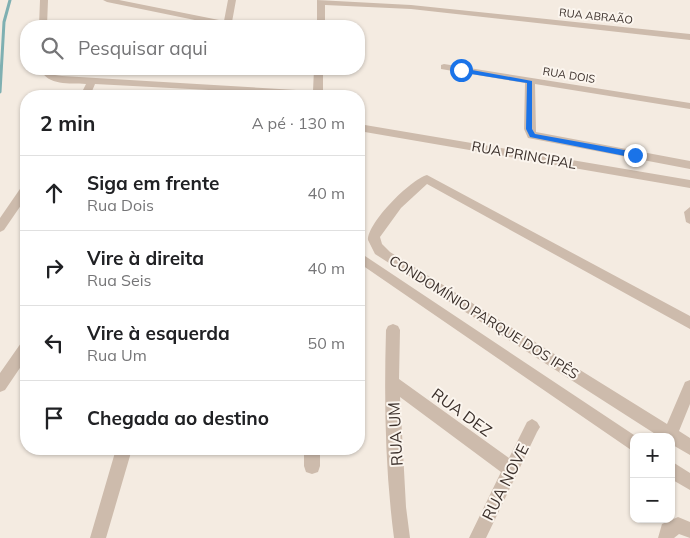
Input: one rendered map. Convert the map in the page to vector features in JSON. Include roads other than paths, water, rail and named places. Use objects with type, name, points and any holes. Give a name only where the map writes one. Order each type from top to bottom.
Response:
[{"type":"street","points":[[43,20],[44,0]]},
{"type":"street","points":[[113,0],[204,20]]},
{"type":"street","points":[[228,20],[232,0]]},
{"type":"street","points":[[320,20],[321,1]]},
{"type":"street","name":"RUA ABRAÃO","points":[[321,1],[410,4],[690,37]]},
{"type":"street","name":"RUA DOIS","points":[[444,68],[690,106]]},
{"type":"street","points":[[48,75],[53,78],[92,82],[231,90]]},
{"type":"street","points":[[318,90],[319,75]]},
{"type":"street","points":[[88,90],[92,82]]},
{"type":"street","points":[[530,82],[529,129],[532,136],[690,165]]},
{"type":"street","name":"RUA PRINCIPAL","points":[[365,127],[690,184]]},
{"type":"street","name":"CONDOMÍNIO PARQUE DOS IPÊS","points":[[668,433],[386,256],[376,247],[374,238],[379,227],[416,184],[427,178],[690,323]]},
{"type":"street","points":[[0,227],[20,198]]},
{"type":"street","points":[[690,212],[690,219]]},
{"type":"street","points":[[365,261],[630,441]]},
{"type":"street","name":"RUA UM","points":[[393,330],[392,382],[398,507],[402,538]]},
{"type":"street","points":[[0,385],[20,357]]},
{"type":"street","name":"RUA DEZ","points":[[392,382],[511,469]]},
{"type":"street","points":[[670,433],[690,387]]},
{"type":"street","name":"RUA NOVE","points":[[477,538],[532,426]]},
{"type":"street","name":"CONDOMÍNIO PARQUE DOS IPÊS","points":[[675,437],[690,447]]},
{"type":"street","points":[[98,538],[122,455]]},
{"type":"street","points":[[312,455],[312,466]]},
{"type":"street","points":[[675,473],[690,482]]},
{"type":"street","points":[[666,538],[668,530],[684,528]]},
{"type":"waterway","points":[[0,92],[4,22],[10,0]]}]
